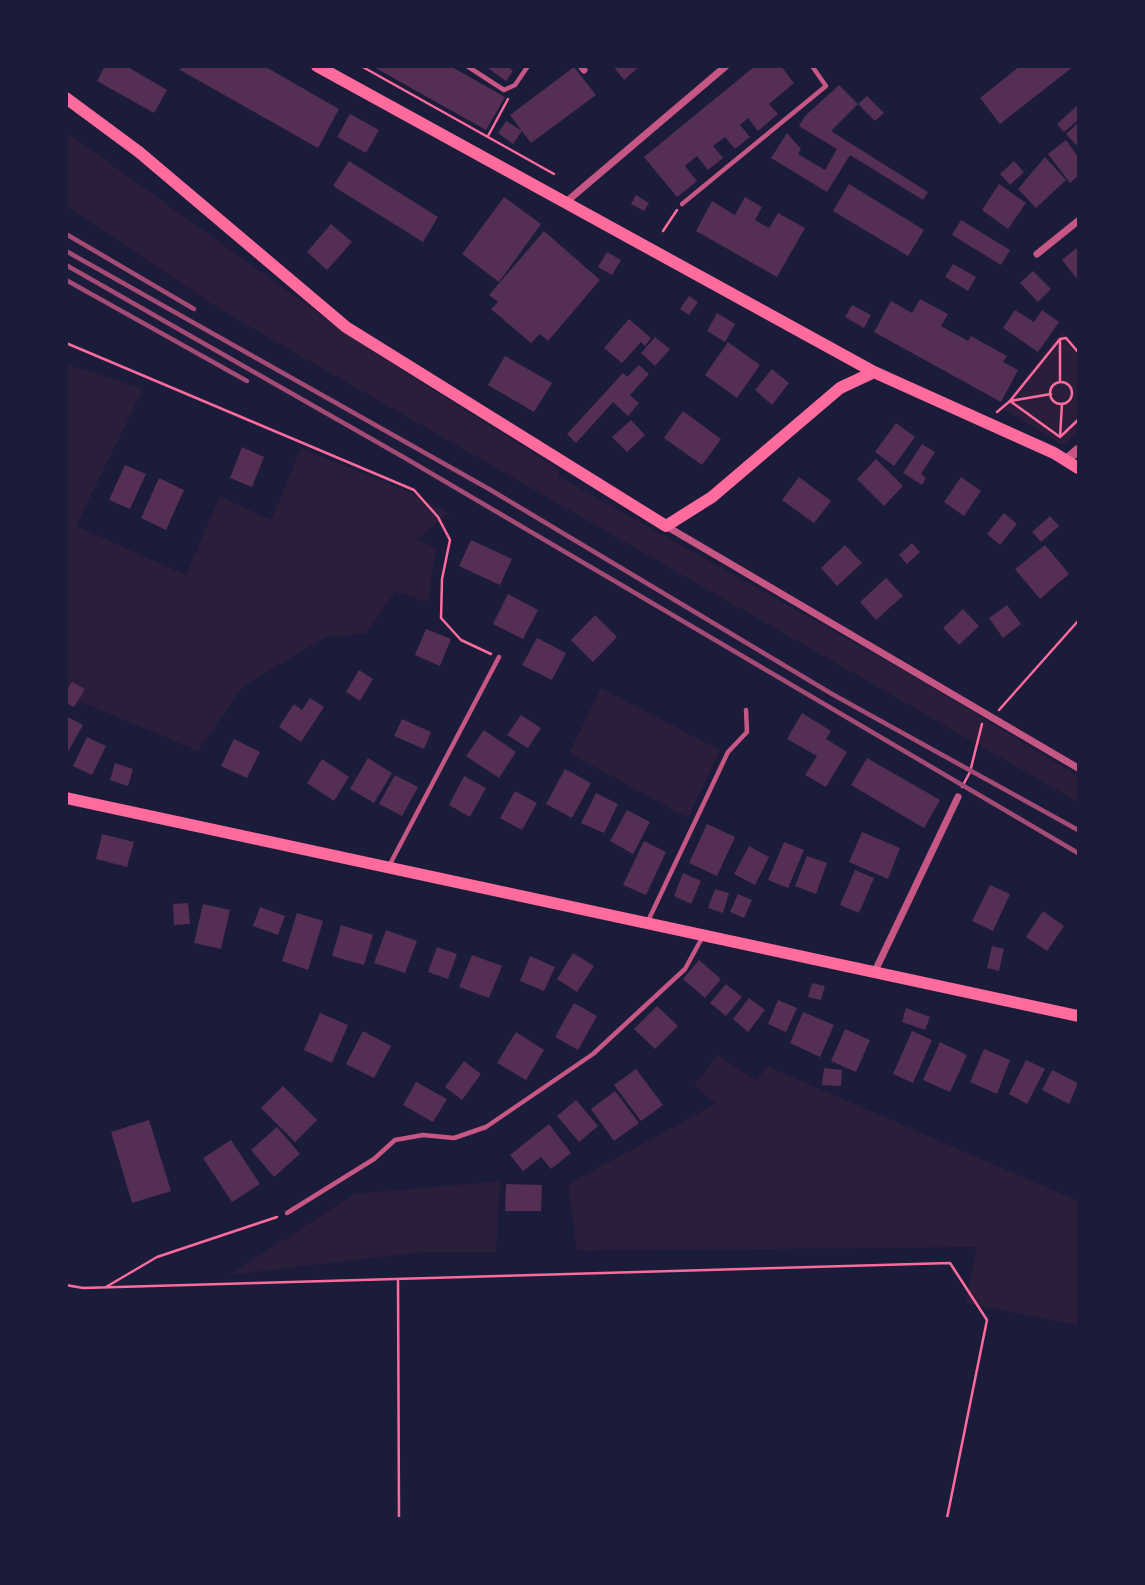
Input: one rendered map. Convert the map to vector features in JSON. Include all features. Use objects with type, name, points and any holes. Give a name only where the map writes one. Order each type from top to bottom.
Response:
[{"type":"main road","points":[[317,66],[874,372],[1079,468]]},
{"type":"main road","points":[[66,98],[139,152],[346,327],[666,526],[712,497],[839,388],[874,372]]},
{"type":"main road","points":[[66,798],[1079,1016]]},
{"type":"main road","points":[[1040,1006],[1079,1008]]},
{"type":"street","points":[[566,202],[726,66]]},
{"type":"street","points":[[1037,254],[1079,221]]},
{"type":"street","points":[[1066,460],[1079,450]]},
{"type":"street","points":[[666,526],[1079,768]]},
{"type":"street","points":[[875,971],[958,797]]},
{"type":"lane","points":[[467,66],[504,90],[515,85],[528,66]]},
{"type":"lane","points":[[682,204],[826,86],[812,66]]},
{"type":"lane","points":[[389,867],[499,657]]},
{"type":"lane","points":[[648,922],[728,752],[747,732],[746,710]]},
{"type":"lane","points":[[287,1213],[374,1159],[394,1140],[423,1135],[454,1138],[486,1127],[593,1054],[685,969],[704,934]]},
{"type":"path","points":[[361,66],[554,174]]},
{"type":"path","points":[[488,136],[509,97]]},
{"type":"path","points":[[663,231],[682,204]]},
{"type":"path","points":[[997,412],[1010,401],[1059,339],[1066,338],[1079,352]]},
{"type":"path","points":[[1059,339],[1060,382]]},
{"type":"path","points":[[66,343],[414,490],[438,517],[450,540],[442,579],[440,618],[461,640],[499,657]]},
{"type":"path","points":[[1060,382],[1069,385],[1072,391],[1071,398],[1062,404]]},
{"type":"path","points":[[1060,382],[1052,388],[1051,394],[1053,400],[1062,404]]},
{"type":"path","points":[[1072,391],[1079,391]]},
{"type":"path","points":[[1010,401],[1051,394]]},
{"type":"path","points":[[1010,401],[1060,437]]},
{"type":"path","points":[[1060,437],[1062,404]]},
{"type":"path","points":[[1055,443],[1079,419]]},
{"type":"path","points":[[958,797],[970,772],[979,731],[1079,621]]},
{"type":"path","points":[[105,1287],[157,1257],[287,1213]]},
{"type":"path","points":[[66,1285],[105,1287],[950,1263],[986,1320],[947,1518]]},
{"type":"path","points":[[398,1279],[399,1518]]},
{"type":"shaded area","points":[[66,132],[363,345],[560,470],[558,476],[924,682],[1078,776],[1078,802],[219,309],[67,206]]},
{"type":"shaded area","points":[[1062,330],[1078,348],[1078,431],[1063,445],[1002,408]]},
{"type":"shaded area","points":[[66,364],[143,389],[76,526],[186,575],[220,496],[271,520],[301,448],[409,492],[449,513],[416,540],[436,548],[428,602],[395,592],[366,634],[326,637],[242,687],[198,751],[67,696]]},
{"type":"shaded area","points":[[601,688],[720,750],[688,818],[569,753]]},
{"type":"shaded area","points":[[718,1055],[757,1081],[767,1066],[1078,1201],[1078,1325],[965,1303],[977,1247],[577,1251],[568,1184],[716,1104],[694,1086]]},
{"type":"shaded area","points":[[500,1181],[496,1252],[423,1252],[230,1275],[354,1194]]},
{"type":"building","points":[[105,66],[126,66],[167,90],[154,113],[97,81]]},
{"type":"building","points":[[182,66],[264,66],[339,109],[318,148],[180,70]]},
{"type":"building","points":[[372,66],[450,66],[505,97],[486,130]]},
{"type":"building","points":[[485,66],[507,66],[513,71],[506,81]]},
{"type":"building","points":[[613,66],[640,66],[624,80]]},
{"type":"building","points":[[755,66],[781,66],[794,83],[769,104],[778,114],[758,131],[748,118],[740,125],[750,137],[735,149],[725,137],[713,146],[723,158],[708,170],[697,156],[685,166],[697,181],[677,197],[644,157]]},
{"type":"building","points":[[1020,66],[1074,66],[1000,124],[980,98]]},
{"type":"building","points":[[574,67],[596,95],[531,143],[510,115]]},
{"type":"building","points":[[839,85],[858,104],[831,131],[928,192],[923,200],[850,155],[827,192],[771,158],[787,133],[801,149],[798,154],[825,170],[837,149],[799,126],[805,116]]},
{"type":"building","points":[[867,96],[884,113],[875,121],[858,104]]},
{"type":"building","points":[[1078,105],[1078,120],[1064,132],[1057,124]]},
{"type":"building","points":[[350,114],[379,130],[366,153],[337,137]]},
{"type":"building","points":[[506,121],[522,131],[513,144],[498,133]]},
{"type":"building","points":[[1078,123],[1078,147],[1066,134]]},
{"type":"building","points":[[1066,140],[1078,157],[1078,176],[1070,183],[1048,154]]},
{"type":"building","points":[[1045,157],[1066,180],[1036,208],[1018,189]]},
{"type":"building","points":[[349,161],[438,217],[423,242],[333,186]]},
{"type":"building","points":[[1014,161],[1024,172],[1010,185],[1000,174]]},
{"type":"building","points":[[849,184],[924,230],[908,256],[833,211]]},
{"type":"building","points":[[999,184],[1026,203],[1008,229],[982,210]]},
{"type":"building","points":[[636,195],[649,203],[644,211],[631,204]]},
{"type":"building","points":[[504,197],[541,224],[499,282],[462,254]]},
{"type":"building","points":[[745,197],[762,207],[755,220],[769,228],[778,213],[805,228],[777,277],[696,231],[712,201],[735,215]]},
{"type":"building","points":[[961,220],[1010,250],[1001,265],[952,235]]},
{"type":"building","points":[[331,224],[352,242],[327,270],[307,252]]},
{"type":"building","points":[[544,231],[600,280],[548,341],[540,334],[531,343],[491,309],[498,302],[489,295]]},
{"type":"building","points":[[1078,247],[1078,280],[1062,260]]},
{"type":"building","points":[[607,252],[621,260],[612,275],[598,267]]},
{"type":"building","points":[[953,264],[976,277],[968,291],[945,277]]},
{"type":"building","points":[[1033,271],[1051,289],[1038,302],[1020,283]]},
{"type":"building","points":[[689,296],[698,302],[689,315],[680,309]]},
{"type":"building","points":[[920,299],[948,314],[941,326],[968,341],[971,336],[1007,356],[1003,362],[1018,370],[1001,402],[874,332],[891,301],[912,313]]},
{"type":"building","points":[[852,305],[871,315],[864,328],[845,317]]},
{"type":"building","points":[[1015,310],[1034,322],[1042,310],[1059,322],[1038,352],[1003,328]]},
{"type":"building","points":[[717,313],[735,324],[725,342],[707,331]]},
{"type":"building","points":[[629,319],[651,338],[645,346],[641,342],[622,363],[604,348]]},
{"type":"building","points":[[655,337],[670,349],[655,366],[641,353]]},
{"type":"building","points":[[728,342],[760,365],[737,398],[705,375]]},
{"type":"building","points":[[505,356],[552,383],[534,412],[488,385]]},
{"type":"building","points":[[639,365],[649,374],[630,395],[639,403],[628,416],[613,402],[576,443],[567,434],[623,373],[627,377]]},
{"type":"building","points":[[772,369],[789,383],[772,405],[755,390]]},
{"type":"building","points":[[683,411],[721,439],[702,465],[664,438]]},
{"type":"building","points":[[631,420],[645,435],[627,452],[612,437]]},
{"type":"building","points":[[896,423],[915,437],[894,466],[875,452]]},
{"type":"building","points":[[922,444],[935,452],[921,474],[926,478],[922,485],[903,473]]},
{"type":"building","points":[[242,447],[264,457],[252,487],[230,478]]},
{"type":"building","points":[[876,459],[903,486],[884,506],[857,479]]},
{"type":"building","points":[[125,465],[146,474],[130,509],[109,500]]},
{"type":"building","points":[[799,477],[831,501],[814,523],[782,500]]},
{"type":"building","points":[[961,477],[981,491],[964,516],[944,502]]},
{"type":"building","points":[[159,478],[184,490],[166,530],[141,518]]},
{"type":"building","points":[[1004,513],[1017,524],[1000,545],[987,534]]},
{"type":"building","points":[[1050,516],[1059,526],[1041,542],[1032,532]]},
{"type":"building","points":[[471,540],[512,559],[500,585],[459,566]]},
{"type":"building","points":[[912,543],[920,552],[907,564],[899,555]]},
{"type":"building","points":[[845,545],[862,563],[837,586],[821,568]]},
{"type":"building","points":[[1045,545],[1069,574],[1040,599],[1015,569]]},
{"type":"building","points":[[886,578],[903,596],[876,620],[860,602]]},
{"type":"building","points":[[508,594],[538,610],[523,639],[493,624]]},
{"type":"building","points":[[1007,605],[1021,624],[1003,638],[989,618]]},
{"type":"building","points":[[963,609],[979,626],[959,645],[943,628]]},
{"type":"building","points":[[595,615],[617,637],[593,662],[571,640]]},
{"type":"building","points":[[426,629],[451,639],[440,666],[415,655]]},
{"type":"building","points":[[537,638],[566,653],[552,680],[522,665]]},
{"type":"building","points":[[359,670],[373,679],[360,701],[346,692]]},
{"type":"building","points":[[72,682],[85,689],[74,707],[66,703],[66,691]]},
{"type":"building","points":[[310,698],[324,707],[301,742],[279,727],[294,704],[302,710]]},
{"type":"building","points":[[802,713],[831,731],[826,739],[847,752],[826,787],[805,775],[817,756],[787,739]]},
{"type":"building","points":[[521,715],[541,728],[528,748],[507,735]]},
{"type":"building","points":[[66,716],[83,725],[66,755]]},
{"type":"building","points":[[402,719],[431,732],[424,749],[394,736]]},
{"type":"building","points":[[484,730],[516,752],[499,778],[466,756]]},
{"type":"building","points":[[87,737],[106,746],[92,775],[73,766]]},
{"type":"building","points":[[234,739],[260,752],[247,778],[221,766]]},
{"type":"building","points":[[368,758],[392,773],[374,803],[350,789]]},
{"type":"building","points":[[867,758],[940,800],[924,828],[851,785]]},
{"type":"building","points":[[322,759],[349,777],[334,801],[307,783]]},
{"type":"building","points":[[115,763],[133,769],[128,786],[110,780]]},
{"type":"building","points":[[565,769],[591,783],[572,818],[546,804]]},
{"type":"building","points":[[395,775],[418,787],[402,816],[379,804]]},
{"type":"building","points":[[464,776],[486,788],[470,817],[449,805]]},
{"type":"building","points":[[515,791],[537,803],[522,830],[500,818]]},
{"type":"building","points":[[596,793],[618,804],[604,833],[581,823]]},
{"type":"building","points":[[627,810],[650,822],[633,854],[610,841]]},
{"type":"building","points":[[707,824],[735,837],[717,876],[689,863]]},
{"type":"building","points":[[862,832],[900,848],[888,879],[849,862]]},
{"type":"building","points":[[102,834],[134,842],[127,867],[96,859]]},
{"type":"building","points":[[644,841],[666,852],[646,895],[623,885]]},
{"type":"building","points":[[784,842],[804,850],[788,888],[768,880]]},
{"type":"building","points":[[749,846],[769,857],[755,885],[734,874]]},
{"type":"building","points":[[807,856],[827,863],[816,894],[795,886]]},
{"type":"building","points":[[855,870],[874,878],[859,913],[840,905]]},
{"type":"building","points":[[683,873],[701,881],[691,904],[674,896]]},
{"type":"building","points":[[990,885],[1010,894],[993,931],[972,921]]},
{"type":"building","points":[[715,889],[729,893],[723,913],[708,908]]},
{"type":"building","points":[[738,894],[752,900],[744,918],[730,912]]},
{"type":"building","points":[[188,903],[190,924],[174,925],[173,904]]},
{"type":"building","points":[[203,904],[230,910],[221,949],[194,943]]},
{"type":"building","points":[[260,907],[285,916],[278,935],[253,926]]},
{"type":"building","points":[[1043,911],[1064,926],[1047,951],[1026,937]]},
{"type":"building","points":[[297,913],[323,921],[308,970],[282,961]]},
{"type":"building","points":[[341,925],[373,935],[364,965],[332,956]]},
{"type":"building","points":[[386,930],[417,941],[405,973],[374,963]]},
{"type":"building","points":[[992,946],[1004,949],[999,971],[987,968]]},
{"type":"building","points":[[437,947],[457,954],[448,979],[428,972]]},
{"type":"building","points":[[573,953],[594,966],[577,992],[557,979]]},
{"type":"building","points":[[472,955],[502,966],[489,998],[459,987]]},
{"type":"building","points":[[530,956],[555,967],[544,991],[520,981]]},
{"type":"building","points":[[699,960],[721,979],[705,998],[683,979]]},
{"type":"building","points":[[812,983],[825,986],[821,1000],[808,997]]},
{"type":"building","points":[[726,984],[742,997],[726,1016],[710,1003]]},
{"type":"building","points":[[749,998],[765,1010],[748,1032],[733,1019]]},
{"type":"building","points":[[778,1000],[797,1008],[786,1032],[768,1024]]},
{"type":"building","points":[[574,1003],[597,1016],[578,1050],[555,1037]]},
{"type":"building","points":[[657,1006],[678,1026],[655,1049],[634,1029]]},
{"type":"building","points":[[906,1008],[930,1017],[925,1030],[902,1022]]},
{"type":"building","points":[[803,1012],[834,1025],[820,1057],[790,1043]]},
{"type":"building","points":[[320,1013],[348,1025],[332,1063],[304,1050]]},
{"type":"building","points":[[845,1029],[870,1040],[856,1072],[831,1061]]},
{"type":"building","points":[[363,1031],[391,1046],[374,1078],[346,1064]]},
{"type":"building","points":[[912,1031],[932,1040],[913,1083],[893,1074]]},
{"type":"building","points":[[516,1032],[544,1050],[526,1080],[497,1063]]},
{"type":"building","points":[[940,1042],[967,1055],[950,1092],[923,1080]]},
{"type":"building","points":[[984,1049],[1010,1060],[997,1094],[970,1082]]},
{"type":"building","points":[[1026,1060],[1045,1069],[1027,1104],[1009,1094]]},
{"type":"building","points":[[464,1061],[481,1074],[462,1100],[445,1087]]},
{"type":"building","points":[[824,1068],[842,1070],[841,1086],[822,1085]]},
{"type":"building","points":[[636,1069],[663,1105],[641,1121],[614,1085]]},
{"type":"building","points":[[1052,1070],[1078,1083],[1069,1104],[1042,1090]]},
{"type":"building","points":[[416,1082],[447,1099],[433,1122],[403,1105]]},
{"type":"building","points":[[283,1086],[317,1120],[295,1142],[261,1108]]},
{"type":"building","points":[[615,1091],[639,1123],[614,1141],[591,1109]]},
{"type":"building","points":[[576,1100],[598,1126],[579,1142],[557,1116]]},
{"type":"building","points":[[149,1120],[171,1191],[132,1203],[111,1132]]},
{"type":"building","points":[[549,1124],[571,1153],[551,1169],[541,1157],[523,1171],[510,1155]]},
{"type":"building","points":[[277,1127],[300,1154],[274,1177],[251,1150]]},
{"type":"building","points":[[231,1140],[260,1184],[232,1202],[203,1158]]},
{"type":"building","points":[[506,1184],[542,1185],[541,1211],[505,1211]]},
{"type":"railway","points":[[66,234],[194,309]]},
{"type":"railway","points":[[66,251],[489,489],[832,694],[1078,830]]},
{"type":"railway","points":[[66,265],[405,458],[1078,853]]},
{"type":"railway","points":[[66,280],[247,381]]}]
